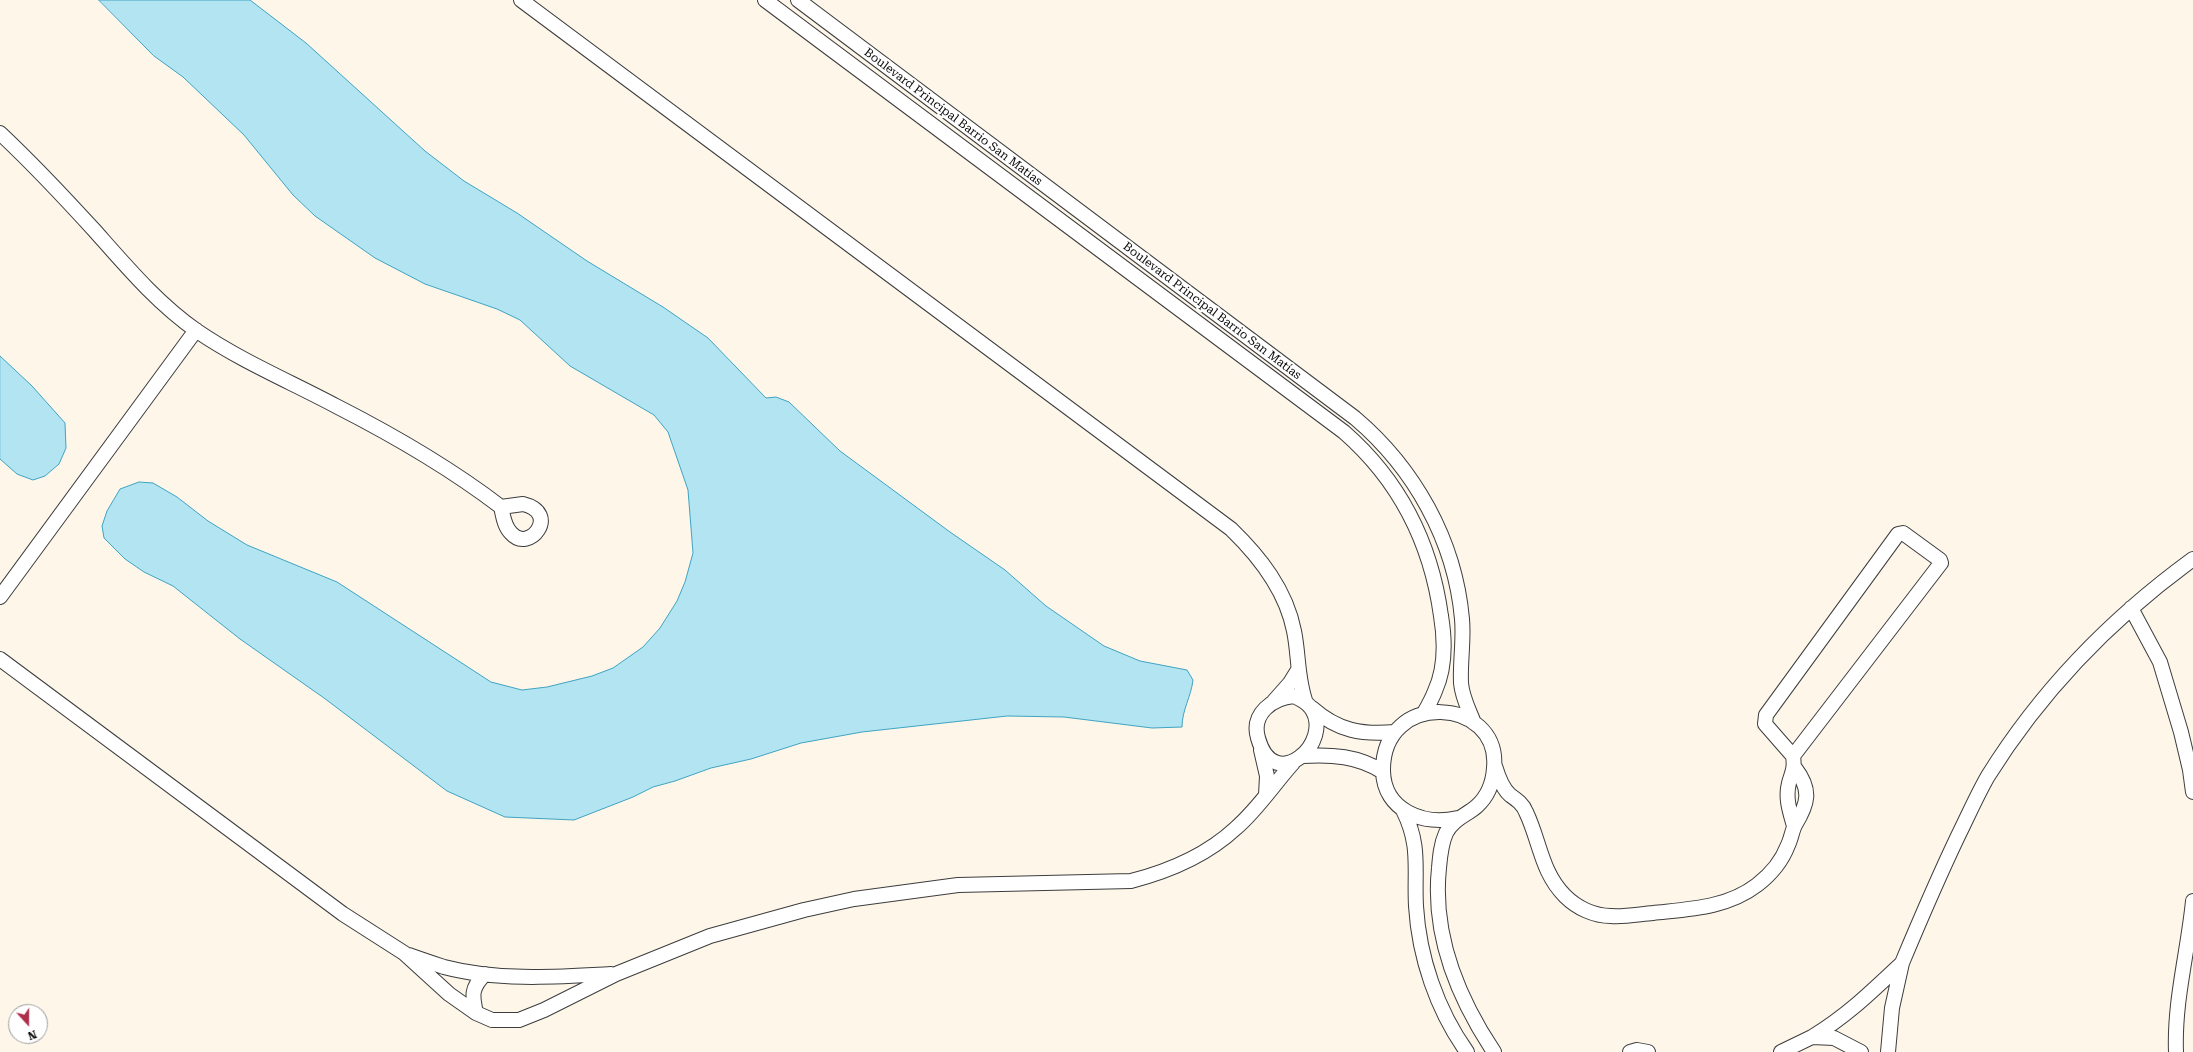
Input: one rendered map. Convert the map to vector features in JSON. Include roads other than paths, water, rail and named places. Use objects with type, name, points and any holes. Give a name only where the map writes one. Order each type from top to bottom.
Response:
[{"type":"street","points":[[0,659],[343,914],[404,953],[449,994],[476,1013],[492,1020],[518,1020],[544,1010],[616,974],[710,936],[757,922],[854,900],[958,885],[1131,881],[1157,874],[1183,864],[1212,847],[1237,828],[1311,746],[1316,733],[1309,705],[1302,690],[1298,670],[1294,631],[1287,605],[1262,562],[1231,529],[521,0]]},
{"type":"street","name":"Boulevard Principal Barrio San Matías","points":[[765,0],[1344,432],[1367,453],[1399,495],[1425,548],[1434,574],[1443,629],[1443,650],[1436,691],[1424,713]]},
{"type":"street","name":"Boulevard Principal Barrio San Matías","points":[[798,0],[1355,418],[1393,454],[1409,475],[1440,532],[1456,583],[1464,637],[1461,683],[1474,723]]},
{"type":"street","points":[[0,133],[58,190],[149,290],[196,330],[271,375],[335,405],[378,429],[478,490],[501,507]]},
{"type":"street","points":[[0,597],[196,330]]},
{"type":"street","points":[[1494,765],[1509,794],[1522,804],[1527,812],[1540,855],[1554,883],[1575,904],[1585,910],[1610,916],[1705,907],[1741,896],[1767,877],[1789,845],[1794,826],[1788,804],[1789,784],[1794,762],[1940,566],[1940,560],[1903,533],[1898,534],[1764,719],[1765,724],[1794,762]]},
{"type":"street","points":[[1888,1052],[1892,1008],[1902,963],[1942,870],[1988,777],[2017,734],[2046,696],[2089,647],[2157,585],[2193,559]]},
{"type":"street","points":[[2131,608],[2160,662],[2181,732],[2190,770],[2193,792]]},
{"type":"street","points":[[1266,795],[1267,776],[1256,733],[1258,719],[1266,708],[1290,683],[1298,670]]},
{"type":"street","points":[[1274,701],[1281,697],[1294,696],[1309,705],[1326,720],[1338,727],[1359,732],[1395,732]]},
{"type":"street","points":[[1403,810],[1416,817],[1429,821],[1444,822],[1471,812],[1482,801],[1493,778],[1493,753],[1489,742],[1474,723],[1463,716],[1450,712],[1437,711],[1424,713],[1408,720],[1395,732],[1388,744],[1384,758],[1383,772],[1386,786],[1393,799],[1403,810],[1412,827],[1416,843],[1416,906],[1426,962],[1432,984],[1443,1009],[1467,1052]]},
{"type":"street","points":[[1260,746],[1269,759],[1280,763],[1325,755],[1343,756],[1373,765],[1383,772]]},
{"type":"street","points":[[1482,801],[1509,794]]},
{"type":"street","points":[[1458,818],[1446,832],[1441,847],[1438,880],[1442,925],[1452,971],[1477,1026],[1494,1052]]},
{"type":"street","points":[[2176,1052],[2176,1009],[2190,934],[2193,901]]},
{"type":"street","points":[[404,953],[444,967],[485,974],[529,976],[616,974]]},
{"type":"street","points":[[1781,1052],[1812,1037],[1840,1020],[1902,963]]},
{"type":"street","points":[[476,1013],[472,998],[475,984],[485,974]]},
{"type":"street","points":[[1812,1037],[1834,1038],[1861,1052]]},
{"type":"street","points":[[1630,1052],[1637,1050],[1648,1052]]},
{"type":"water","points":[[99,0],[250,0],[306,43],[425,151],[464,181],[517,213],[587,261],[663,307],[708,338],[766,398],[776,397],[789,402],[840,451],[950,532],[1005,570],[1046,606],[1104,646],[1140,661],[1187,670],[1193,680],[1183,715],[1182,727],[1152,728],[1064,717],[1007,716],[862,732],[801,743],[751,759],[711,768],[653,787],[633,797],[574,820],[505,817],[447,791],[324,698],[240,639],[173,586],[144,572],[125,559],[104,538],[102,526],[107,511],[120,489],[139,482],[153,483],[177,497],[208,521],[247,545],[337,582],[491,682],[522,690],[547,687],[592,676],[613,668],[643,647],[660,628],[677,601],[685,582],[693,553],[688,490],[668,432],[654,415],[570,366],[520,320],[497,309],[425,284],[375,258],[315,216],[293,195],[244,135],[183,77],[154,56]]},
{"type":"water","points":[[0,356],[32,386],[65,423],[66,448],[59,464],[45,476],[33,480],[17,474],[0,459]]}]
